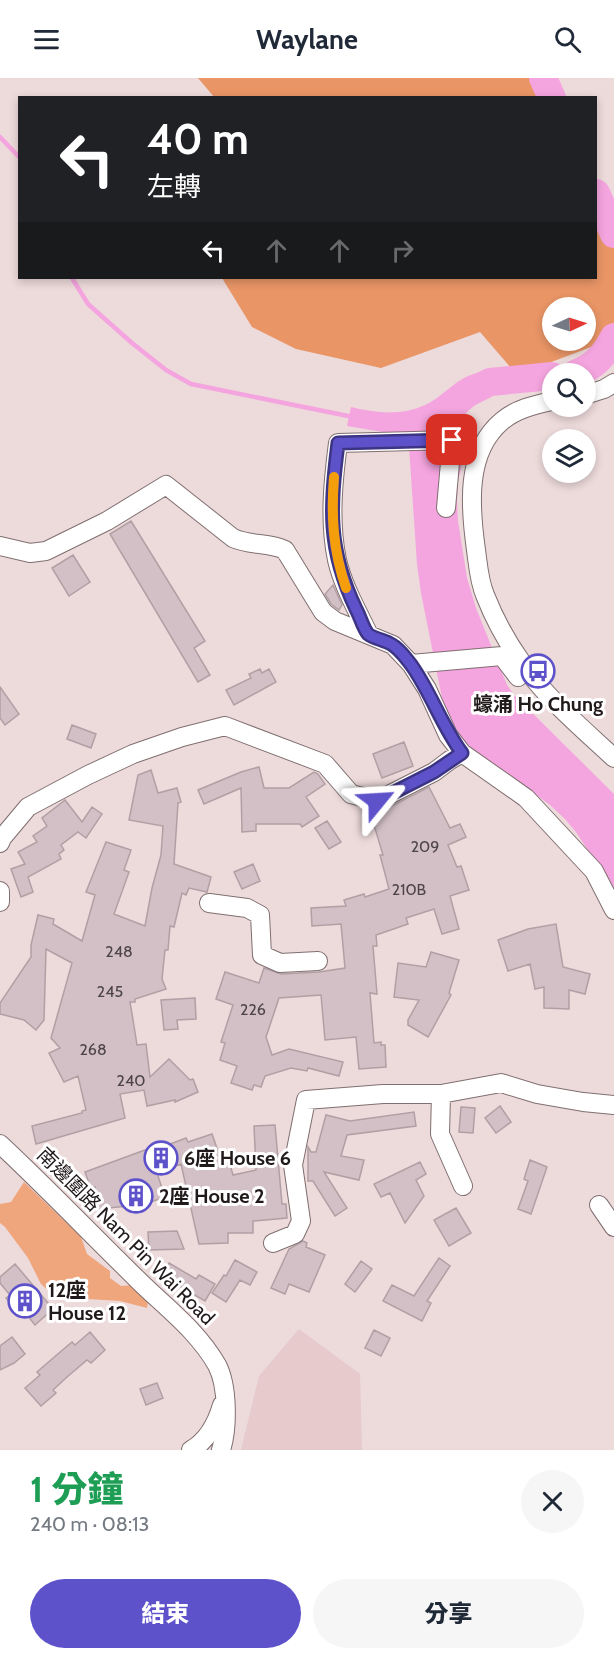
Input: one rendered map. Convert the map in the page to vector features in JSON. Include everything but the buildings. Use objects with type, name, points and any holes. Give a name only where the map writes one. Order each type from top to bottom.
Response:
[{"type":"street","points":[[596,392],[614,382]]},
{"type":"street","points":[[542,404],[517,410],[502,421],[489,434],[480,452],[474,472],[472,496],[473,528],[484,593],[514,651],[550,697],[614,758]]},
{"type":"street","points":[[368,633],[346,587],[333,536],[332,506],[338,443],[452,440],[446,508]]},
{"type":"street","points":[[0,546],[30,553],[46,551],[107,521],[166,485],[240,542],[275,545],[285,550],[323,612],[335,621],[393,645],[418,664],[448,735],[462,753],[526,798],[594,871],[614,910]]},
{"type":"street","points":[[418,664],[502,656],[541,706],[550,697]]},
{"type":"street","points":[[0,843],[28,807],[88,775],[133,754],[182,737],[225,726],[325,764],[351,794],[377,801],[434,772],[462,753]]},
{"type":"street","points":[[0,891],[0,902]]},
{"type":"street","points":[[209,903],[248,908],[260,915],[262,955],[280,963],[318,961]]},
{"type":"street","points":[[273,1243],[295,1234],[301,1221],[294,1165],[306,1100],[383,1094],[441,1095],[501,1083],[537,1094],[614,1105]]},
{"type":"street","points":[[441,1095],[440,1134],[463,1186]]},
{"type":"street","name":"南邊圍路 Nam Pin Wai Road","points":[[0,1144],[139,1281],[176,1314],[204,1346],[218,1368],[224,1397],[226,1433],[220,1450]]},
{"type":"street","points":[[599,1205],[614,1227]]},
{"type":"street","points":[[190,1450],[196,1447],[214,1426],[224,1397]]},
{"type":"shaded area","points":[[198,78],[554,78],[562,96],[213,96]]},
{"type":"shaded area","points":[[597,179],[614,218],[614,324],[607,341],[596,345],[596,297],[542,297],[542,351],[581,351],[549,363],[542,363],[542,366],[517,375],[480,332],[381,368],[296,349],[252,327],[223,279],[597,279]]},
{"type":"shaded area","points":[[505,371],[509,387],[481,401],[458,422],[469,436],[458,481],[457,500],[467,578],[476,608],[507,685],[514,695],[614,794],[614,890],[565,819],[550,805],[459,737],[442,698],[417,564],[409,447],[434,448],[443,461],[459,447],[462,434],[452,429],[446,433],[389,433],[347,426],[351,407],[379,412],[407,411],[431,402],[457,382],[472,374]]},
{"type":"shaded area","points":[[24,1182],[81,1237],[87,1254],[110,1271],[110,1278],[121,1286],[133,1285],[148,1300],[147,1308],[120,1301],[87,1299],[70,1301],[54,1296],[41,1284],[28,1258],[0,1223],[0,1204],[11,1202]]},
{"type":"shaded area","points":[[299,1329],[360,1374],[362,1450],[241,1450],[259,1376]]},
{"type":"waterway","points":[[543,78],[551,96]]},
{"type":"waterway","points":[[0,137],[18,156]]},
{"type":"waterway","points":[[597,195],[614,234]]},
{"type":"waterway","points":[[73,279],[88,304],[166,370],[191,384],[353,417]]},
{"type":"waterway","points":[[594,363],[614,337]]},
{"type":"waterway","points":[[470,392],[490,382],[542,377]]},
{"type":"slow traffic","points":[[334,477],[333,536],[346,588]]},
{"type":"place","name":"蠔涌 Ho Chung","points":[[538,671]]},
{"type":"place","name":"6座 House 6","points":[[161,1158]]},
{"type":"place","name":"2座 House 2","points":[[136,1196]]},
{"type":"place","name":"12座 House 12","points":[[25,1301]]},
{"type":"route","points":[[377,801],[434,772],[462,753],[448,735],[427,689],[411,664],[393,645],[368,633],[346,587],[333,536],[332,506],[338,443],[452,440]]}]
